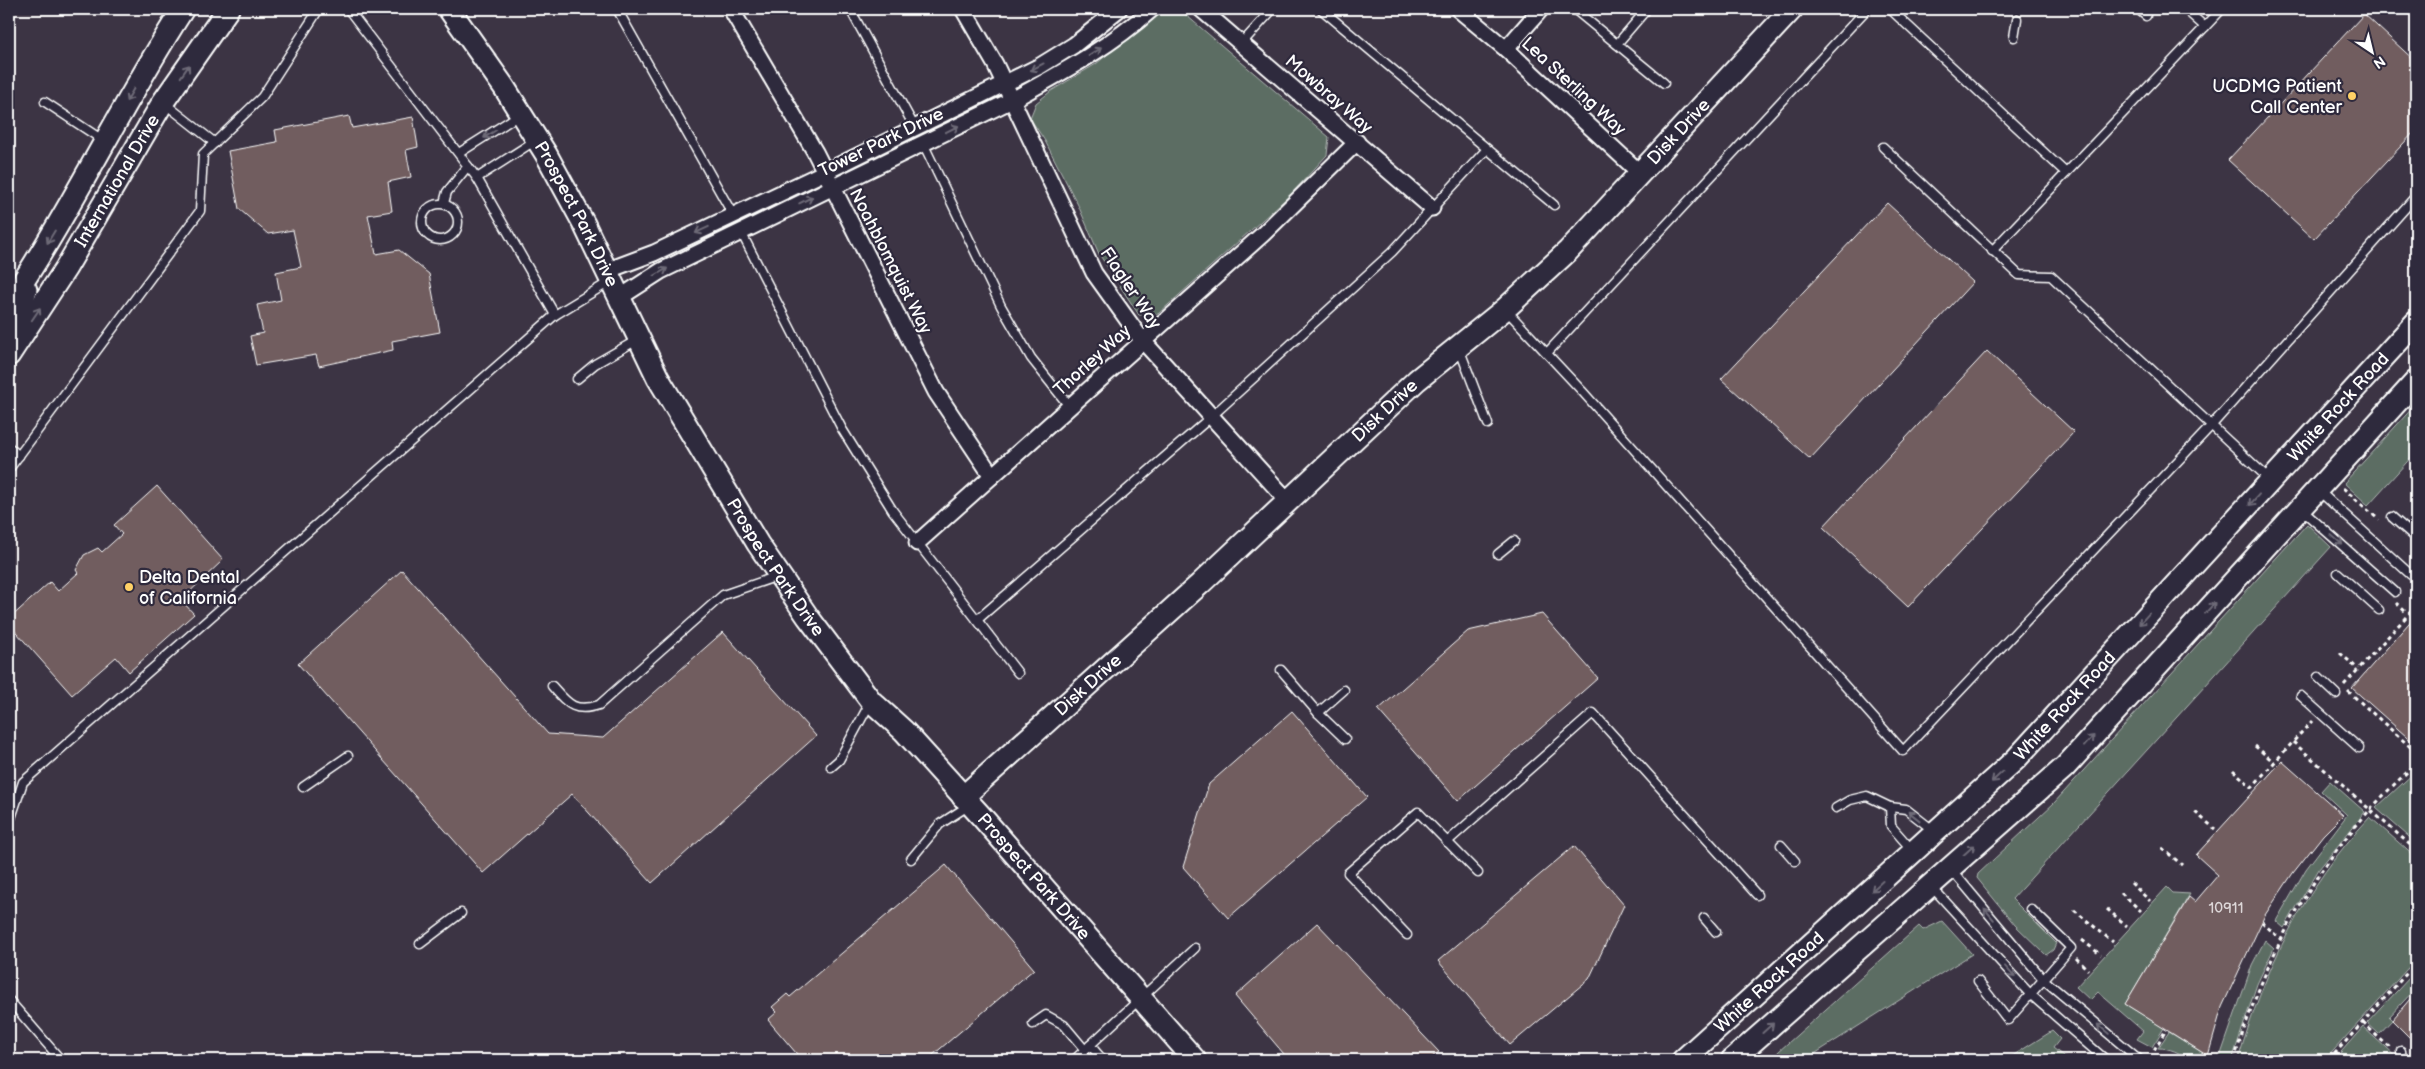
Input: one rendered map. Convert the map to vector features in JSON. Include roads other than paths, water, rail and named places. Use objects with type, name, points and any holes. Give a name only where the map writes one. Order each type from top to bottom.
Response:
[{"type":"main road","name":"International Drive","points":[[9,303],[60,222],[155,52],[183,9]]},
{"type":"main road","name":"International Drive","points":[[9,354],[66,268],[164,102],[228,9]]},
{"type":"main road","name":"Prospect Park Drive","points":[[449,9],[521,114],[584,224],[658,378],[779,575],[871,701],[904,731],[1194,1060]]},
{"type":"main road","name":"Disk Drive","points":[[966,801],[1417,380],[1505,309],[1568,251],[1792,9]]},
{"type":"main road","points":[[9,325],[19,311],[26,292],[27,275]]},
{"type":"main road","name":"White Rock Road","points":[[1683,1060],[2016,759],[2416,322]]},
{"type":"main road","name":"White Rock Road","points":[[1732,1060],[1949,867],[2065,768],[2416,381]]},
{"type":"street","name":"Noahblomquist Way","points":[[731,9],[815,152],[936,392],[992,476]]},
{"type":"street","name":"Flagler Way","points":[[963,9],[1012,100],[1094,273],[1142,340],[1288,502]]},
{"type":"street","name":"Tower Park Drive","points":[[612,283],[654,253],[1004,84],[1074,45],[1119,9]]},
{"type":"street","name":"Tower Park Drive","points":[[612,283],[661,271],[1012,100],[1108,44],[1152,9]]},
{"type":"street","name":"Mowbray Way","points":[[1201,9],[1432,208]]},
{"type":"street","name":"Lea Sterling Way","points":[[1458,9],[1506,49],[1640,173]]},
{"type":"street","points":[[1506,49],[1541,9]]},
{"type":"street","name":"Thorley Way","points":[[917,542],[1142,340],[1264,234],[1357,142]]},
{"type":"lane","points":[[9,469],[200,211],[203,154],[262,97],[319,9]]},
{"type":"lane","points":[[348,9],[477,178],[555,315]]},
{"type":"lane","points":[[617,9],[733,215]]},
{"type":"lane","points":[[850,9],[915,128]]},
{"type":"lane","points":[[1242,43],[1273,9]]},
{"type":"lane","points":[[1321,9],[1554,206]]},
{"type":"lane","points":[[1574,9],[1664,84]]},
{"type":"lane","points":[[1617,44],[1647,9]]},
{"type":"lane","points":[[1547,353],[1867,9]]},
{"type":"lane","points":[[1890,9],[2066,173]]},
{"type":"lane","points":[[2138,9],[2146,16]]},
{"type":"lane","points":[[2184,9],[2205,27]]},
{"type":"lane","points":[[1992,251],[2222,9]]},
{"type":"lane","points":[[2014,37],[2017,18]]},
{"type":"lane","points":[[45,102],[104,141]]},
{"type":"lane","points":[[164,102],[215,143]]},
{"type":"lane","points":[[460,154],[521,114]]},
{"type":"lane","points":[[477,178],[536,140]]},
{"type":"lane","points":[[923,143],[1006,314],[1031,358],[1069,406]]},
{"type":"lane","points":[[1883,147],[1992,251],[2019,274],[2051,276],[2271,481]]},
{"type":"lane","points":[[977,620],[1212,416],[1392,252],[1487,149]]},
{"type":"lane","points":[[444,204],[447,192],[468,166]]},
{"type":"lane","points":[[1505,309],[1547,353],[1902,751],[2212,426],[2416,196]]},
{"type":"lane","points":[[433,204],[444,204],[453,208],[459,221],[454,235],[440,240],[427,235],[421,222],[427,209],[433,204]]},
{"type":"lane","points":[[741,232],[842,429],[892,511],[1018,673]]},
{"type":"lane","points":[[9,824],[24,782],[555,315],[612,283]]},
{"type":"lane","points":[[577,380],[595,364],[639,339]]},
{"type":"lane","points":[[1459,346],[1488,424]]},
{"type":"lane","points":[[9,447],[19,456]]},
{"type":"lane","points":[[2318,490],[2411,574]]},
{"type":"lane","points":[[2300,508],[2395,592]]},
{"type":"lane","points":[[2392,517],[2416,538]]},
{"type":"lane","points":[[1498,554],[1514,541]]},
{"type":"lane","points":[[2338,573],[2379,610]]},
{"type":"lane","points":[[552,686],[570,705],[585,710],[599,705],[723,596],[779,575]]},
{"type":"lane","points":[[1281,670],[1318,713],[1345,740]]},
{"type":"lane","points":[[2318,677],[2336,694]]},
{"type":"lane","points":[[1318,713],[1344,690]]},
{"type":"lane","points":[[2300,696],[2358,748]]},
{"type":"lane","points":[[831,767],[839,760],[871,701]]},
{"type":"lane","points":[[1447,842],[1593,713],[1757,895]]},
{"type":"lane","points":[[304,787],[348,756]]},
{"type":"lane","points":[[1836,808],[1850,800],[1867,796],[1890,807],[1906,809],[1936,832]]},
{"type":"lane","points":[[911,859],[940,824],[966,801]]},
{"type":"lane","points":[[1890,807],[1891,826],[1914,852]]},
{"type":"lane","points":[[1407,935],[1348,873],[1418,812],[1478,873]]},
{"type":"lane","points":[[1781,845],[1795,861]]},
{"type":"lane","points":[[1949,867],[2043,979],[2140,1060]]},
{"type":"lane","points":[[1930,885],[2030,994],[2106,1060]]},
{"type":"lane","points":[[1978,982],[2008,1020],[2071,948],[2031,910]]},
{"type":"lane","points":[[420,944],[461,913]]},
{"type":"lane","points":[[1704,918],[1716,932]]},
{"type":"lane","points":[[1074,1060],[1195,948]]},
{"type":"lane","points":[[9,1000],[61,1060]]},
{"type":"lane","points":[[1033,1024],[1046,1015],[1064,1025],[1103,1060]]},
{"type":"lane","points":[[2398,1052],[2402,1060]]},
{"type":"place","name":"UCDMG Patient Call Center","points":[[2352,96]]},
{"type":"place","name":"Delta Dental of California","points":[[129,587]]}]
